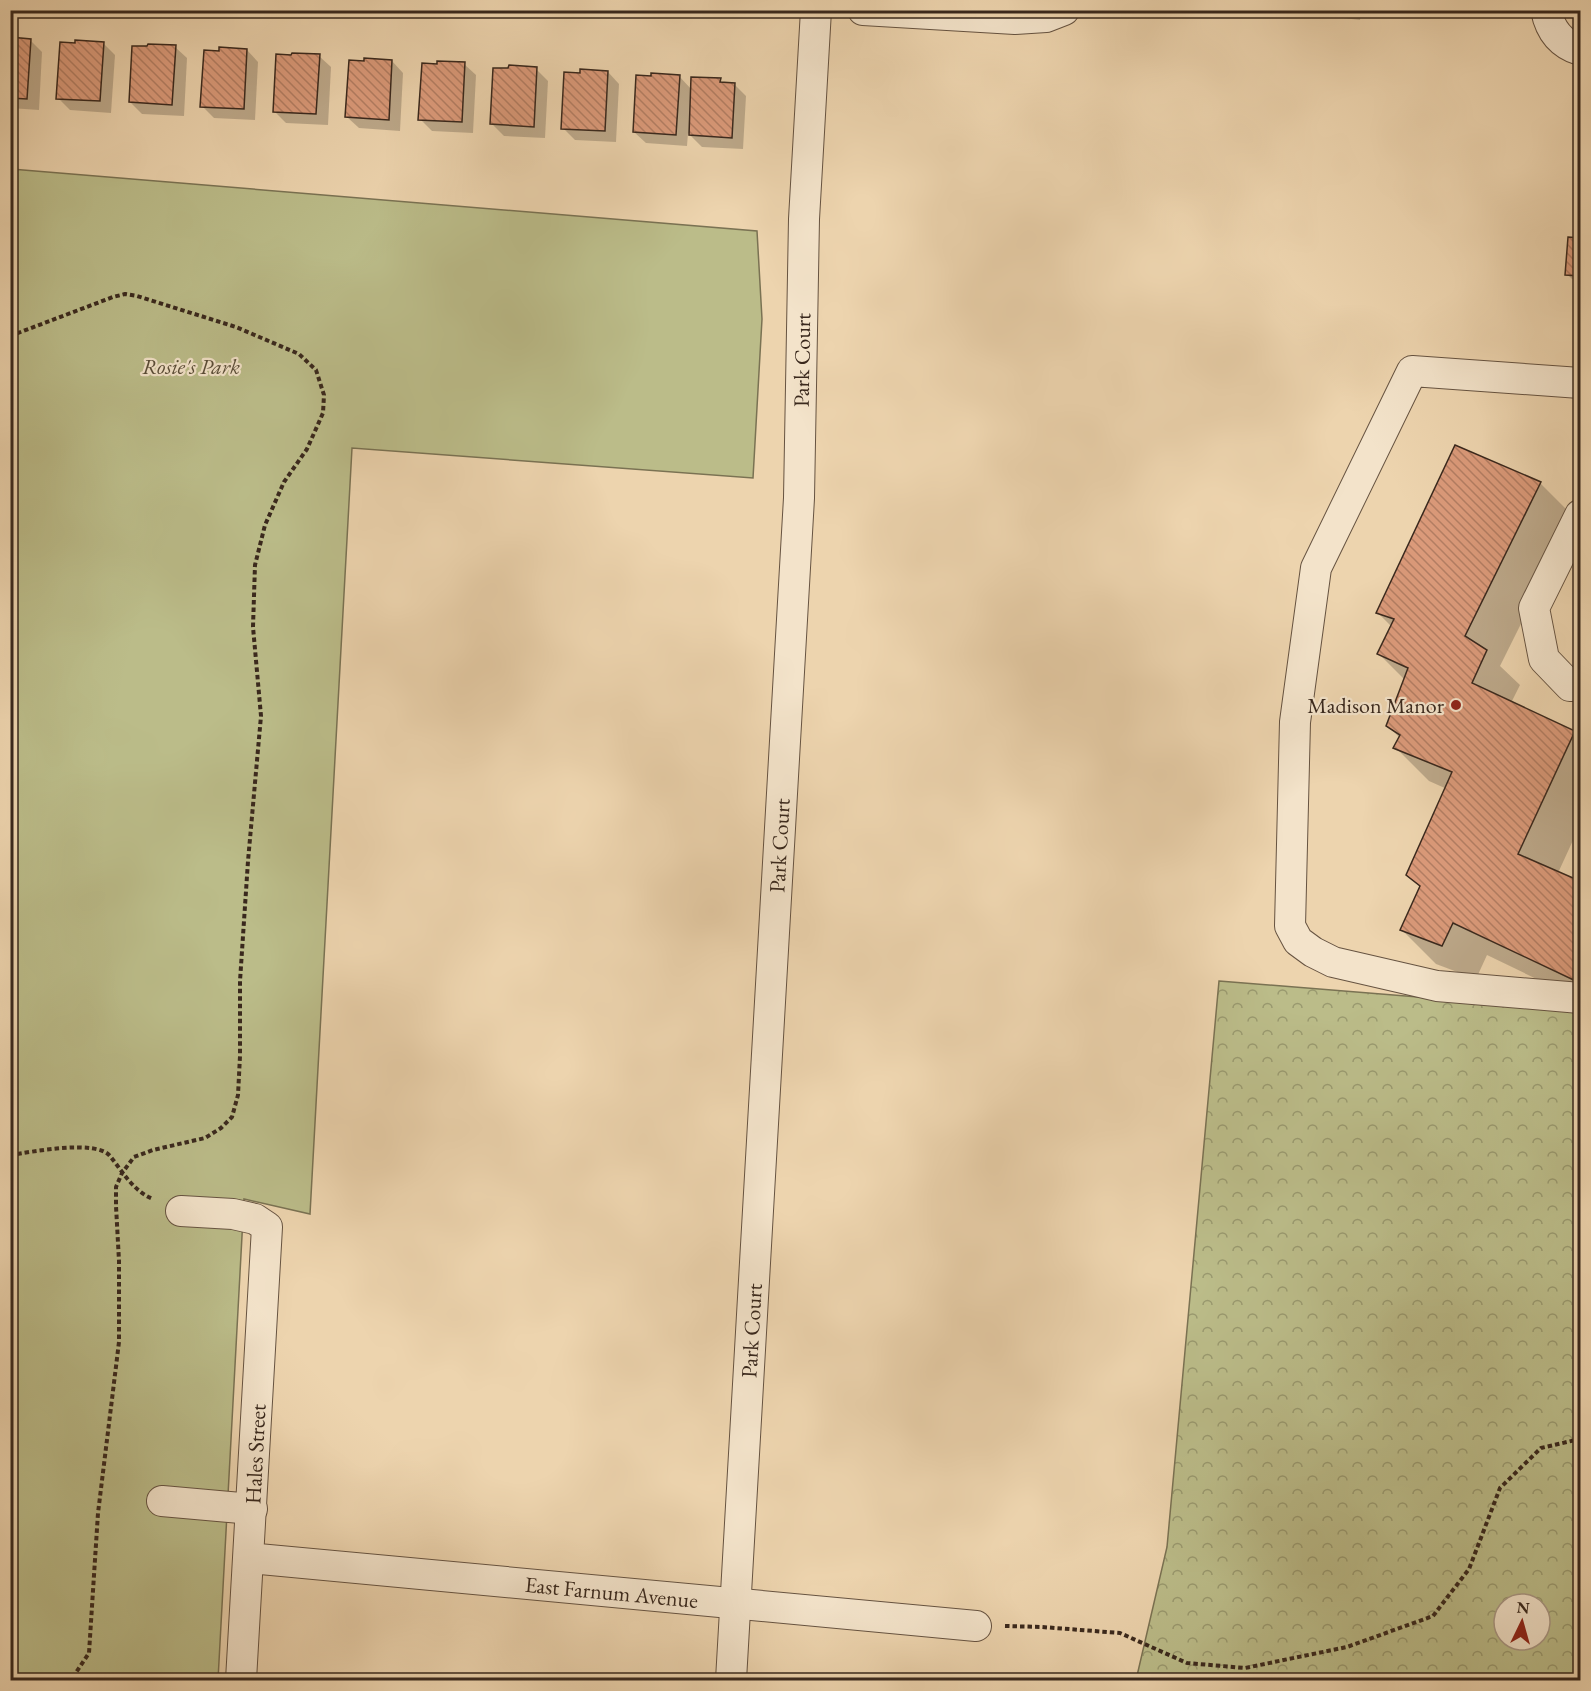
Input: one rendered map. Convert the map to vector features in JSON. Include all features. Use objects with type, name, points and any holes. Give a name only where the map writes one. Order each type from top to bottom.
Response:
[{"type":"street","name":"Park Court","points":[[731,1680],[798,510],[804,219],[816,10]]},
{"type":"street","points":[[863,10],[1015,19],[1046,17],[1064,10]]},
{"type":"street","points":[[1546,10],[1552,29],[1571,45]]},
{"type":"street","points":[[1581,383],[1412,371],[1316,568],[1295,722],[1290,926],[1298,941],[1333,962],[1437,986],[1581,998]]},
{"type":"street","points":[[1581,514],[1534,608],[1544,659],[1570,686],[1581,686]]},
{"type":"street","name":"Hales Street","points":[[181,1211],[233,1214],[255,1219],[267,1227],[242,1680]]},
{"type":"street","points":[[162,1501],[252,1509]]},
{"type":"street","name":"East Farnum Avenue","points":[[249,1558],[976,1626]]},
{"type":"path","points":[[10,336],[113,297],[124,294],[136,296],[236,327],[299,354],[316,370],[324,395],[323,413],[307,449],[284,482],[265,525],[255,565],[253,627],[261,716],[241,970],[238,1095],[232,1117],[221,1128],[205,1138],[153,1150],[134,1157],[122,1173],[116,1187],[119,1342],[98,1512],[89,1653],[71,1680]]},
{"type":"path","points":[[10,1155],[92,1147],[108,1154],[122,1173],[147,1197],[181,1211]]},
{"type":"path","points":[[976,1626],[1042,1627],[1120,1633],[1187,1663],[1245,1668],[1347,1647],[1432,1616],[1469,1569],[1500,1488],[1541,1448],[1581,1439]]},
{"type":"green space","name":"Rosie's Park","points":[[11,169],[757,231],[762,319],[753,478],[352,448],[310,1214],[244,1199],[218,1680],[76,1680],[37,1675],[28,1678],[11,1676]]},
{"type":"green space","points":[[1219,981],[1580,1010],[1580,1680],[1136,1680],[1167,1547]]},
{"type":"building","points":[[1320,10],[1355,10],[1354,16]]},
{"type":"building","points":[[10,37],[31,39],[27,99],[10,98]]},
{"type":"building","points":[[75,40],[104,42],[100,101],[56,99],[60,42],[75,43]]},
{"type":"building","points":[[148,44],[176,45],[172,105],[129,102],[132,46],[147,46]]},
{"type":"building","points":[[219,47],[247,49],[244,109],[200,107],[204,50],[219,51]]},
{"type":"building","points":[[292,53],[320,54],[316,114],[273,112],[276,54],[291,55]]},
{"type":"building","points":[[364,58],[392,60],[389,120],[345,117],[349,60],[364,61]]},
{"type":"building","points":[[437,61],[465,62],[462,122],[418,120],[422,63],[437,64]]},
{"type":"building","points":[[509,65],[537,67],[534,127],[490,124],[493,68],[508,68]]},
{"type":"building","points":[[580,69],[608,71],[605,131],[561,129],[564,72],[580,73]]},
{"type":"building","points":[[651,73],[680,75],[676,135],[633,132],[636,75],[651,76]]},
{"type":"building","points":[[691,77],[721,78],[720,82],[735,83],[732,138],[689,135]]},
{"type":"building","points":[[1568,237],[1580,238],[1580,276],[1565,275]]},
{"type":"building","name":"Madison Manor","points":[[1455,445],[1541,482],[1465,636],[1487,650],[1472,683],[1575,731],[1518,854],[1580,881],[1580,983],[1453,923],[1442,946],[1400,930],[1420,886],[1406,875],[1452,772],[1393,748],[1400,735],[1386,726],[1408,668],[1377,654],[1394,619],[1376,613]]},
{"type":"place","name":"Madison Manor","points":[[1456,705]]}]
